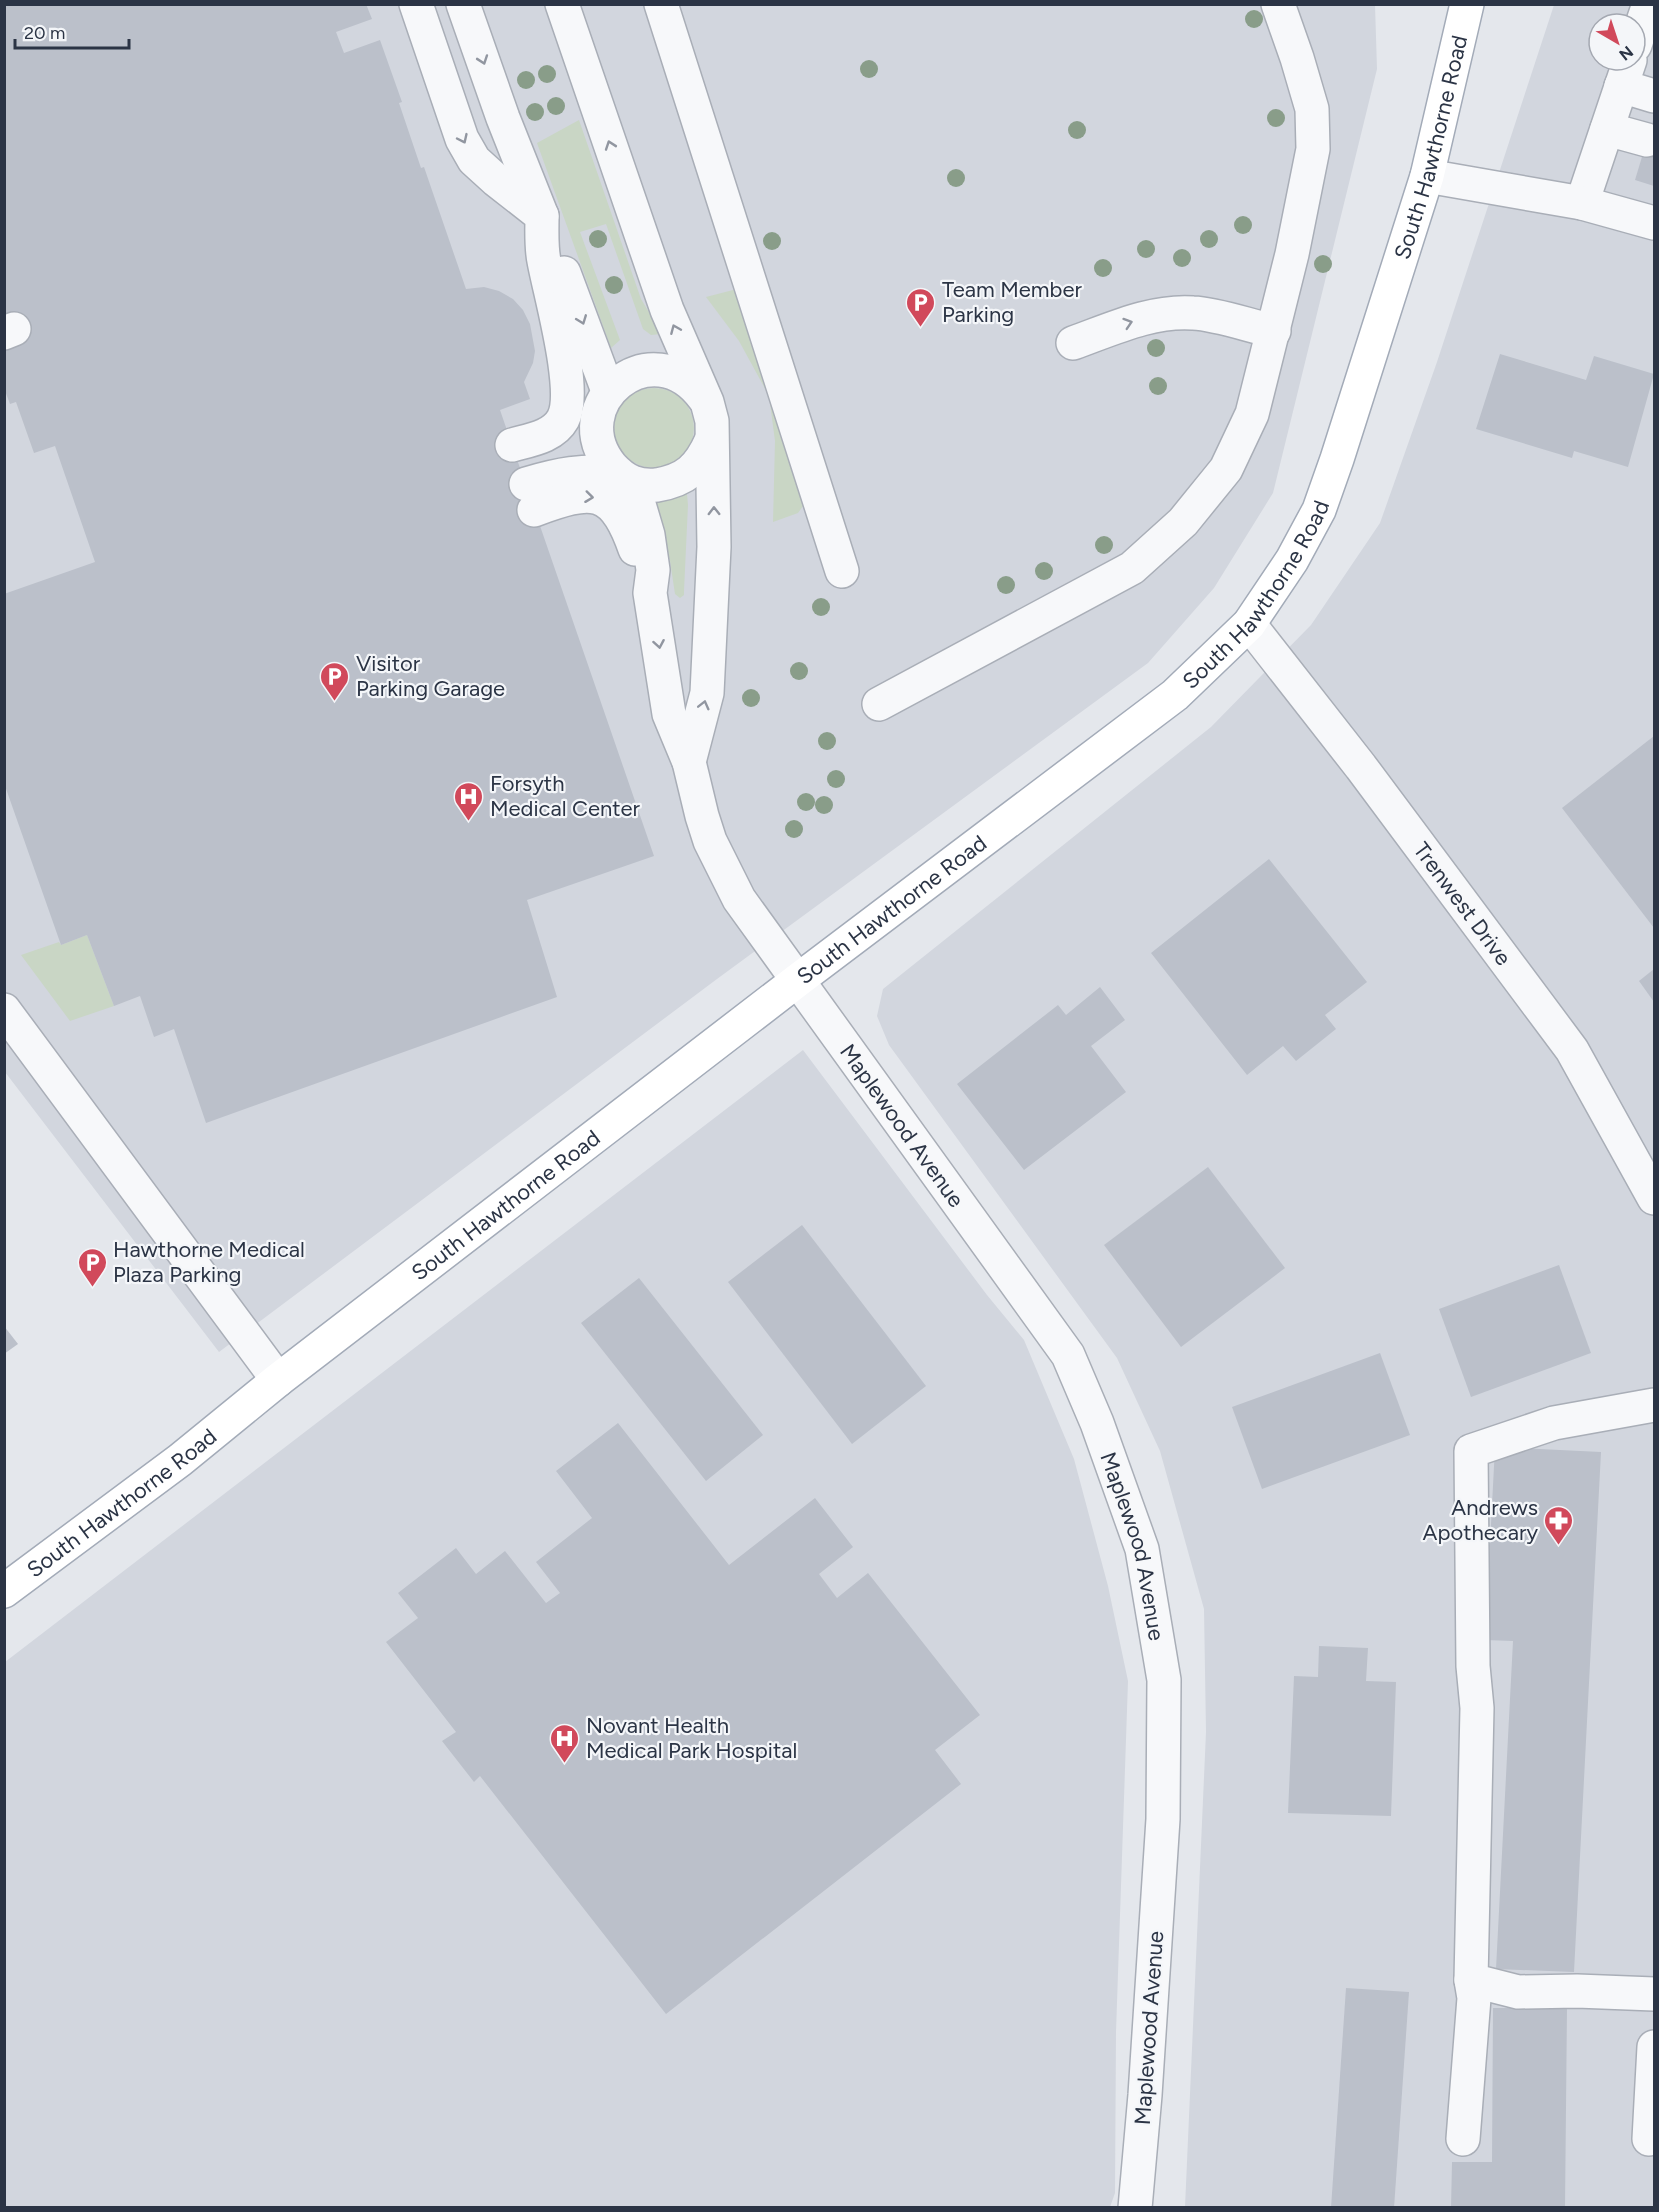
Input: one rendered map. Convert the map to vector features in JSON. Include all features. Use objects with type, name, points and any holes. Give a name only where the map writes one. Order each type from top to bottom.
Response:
[{"type":"main road","name":"South Hawthorne Road","points":[[4,1591],[180,1460],[278,1380],[798,980],[1175,695],[1249,624],[1292,560],[1319,510],[1357,400],[1427,176],[1467,4]]},
{"type":"street","points":[[416,4],[462,139],[474,160],[542,216]]},
{"type":"street","points":[[463,4],[503,118],[542,216],[604,401],[598,442],[604,457],[625,478],[648,535],[653,570],[650,593]]},
{"type":"street","points":[[561,4],[667,310],[707,402],[712,421],[714,528],[707,693],[689,762]]},
{"type":"street","points":[[661,4],[842,571]]},
{"type":"street","points":[[879,704],[1132,568],[1183,522],[1226,469],[1252,414],[1292,254],[1313,149],[1312,109],[1278,4]]},
{"type":"street","points":[[1581,203],[1625,73],[1654,96]]},
{"type":"street","points":[[1607,129],[1647,140]]},
{"type":"street","points":[[1427,176],[1581,203],[1654,223]]},
{"type":"street","points":[[542,216],[543,260],[558,324],[568,403],[563,418],[551,432]]},
{"type":"street","points":[[1073,343],[1150,317],[1171,313],[1195,313],[1274,331]]},
{"type":"street","points":[[512,445],[578,426],[604,401],[621,380],[639,371],[659,369],[679,375],[695,386],[707,402]]},
{"type":"street","points":[[650,593],[625,524],[616,509],[601,498],[582,495],[530,497],[565,473],[586,471],[651,485],[670,483],[688,474],[702,460],[711,441]]},
{"type":"street","name":"Maplewood Avenue","points":[[650,593],[669,714],[689,762],[710,841],[739,899],[1068,1355],[1100,1431],[1142,1549],[1164,1680],[1163,1819],[1145,2095],[1135,2208]]},
{"type":"street","name":"Trenwest Drive","points":[[1249,624],[1368,777],[1572,1050],[1654,1198]]},
{"type":"street","points":[[4,1010],[278,1380]]},
{"type":"street","points":[[1463,2139],[1474,1998],[1471,1980],[1477,1708],[1473,1666],[1471,1451],[1554,1423],[1654,1405]]},
{"type":"street","points":[[1471,1980],[1518,1992],[1577,1990],[1654,1994]]},
{"type":"street","points":[[1649,2139],[1654,2047]]},
{"type":"shaded area","name":"Forsyth Medical Center","points":[[5,5],[1375,5],[1377,69],[1273,493],[1214,588],[1148,663],[717,979],[219,1352],[5,1072]]},
{"type":"shaded area","points":[[1554,5],[1654,5],[1654,2207],[1185,2207],[1206,1732],[1204,1609],[1160,1451],[1117,1358],[889,1045],[877,1016],[883,989],[1211,727],[1311,625],[1380,523],[1437,362]]},
{"type":"shaded area","name":"Novant Health Medical Park Hospital","points":[[803,1050],[987,1295],[1024,1340],[1074,1459],[1108,1586],[1128,1681],[1116,2032],[1115,2193],[1110,2207],[5,2208],[5,1662]]},
{"type":"green space","points":[[579,120],[641,299],[662,334],[651,335],[643,329],[606,224],[580,232],[620,340],[611,348],[537,143]]},
{"type":"green space","points":[[733,290],[736,292],[768,394],[739,341],[706,297]]},
{"type":"green space","points":[[654,388],[669,391],[682,400],[691,413],[694,428],[691,443],[682,456],[669,465],[654,468],[639,465],[626,456],[617,443],[614,428],[617,413],[626,400],[639,391]]},
{"type":"green space","points":[[769,398],[803,506],[798,513],[773,522],[775,441]]},
{"type":"green space","points":[[687,494],[688,505],[684,595],[680,598],[675,594],[670,561],[655,502],[656,498]]},
{"type":"green space","points":[[87,935],[114,1006],[70,1021],[21,955],[59,942],[61,945]]},
{"type":"building","name":"Visitor Parking Garage","points":[[4,4],[366,4],[372,19],[336,32],[344,53],[380,40],[402,102],[399,103],[421,168],[424,167],[466,289],[484,287],[499,291],[513,299],[523,310],[530,324],[535,351],[533,363],[524,382],[530,399],[500,410],[654,856],[527,900],[557,997],[206,1123],[174,1029],[154,1037],[140,996],[114,1006],[87,935],[61,945],[4,783],[4,594],[95,562],[55,446],[34,453],[16,402],[10,404],[4,388]]},
{"type":"building","points":[[1654,117],[1654,186],[1635,180]]},
{"type":"building","points":[[1500,354],[1586,380],[1594,356],[1654,374],[1628,467],[1574,451],[1572,458],[1476,429]]},
{"type":"building","points":[[1654,736],[1654,928],[1562,808]]},
{"type":"building","points":[[1269,859],[1367,982],[1325,1015],[1336,1029],[1296,1061],[1283,1046],[1247,1075],[1151,953]]},
{"type":"building","points":[[1654,969],[1654,1002],[1639,981]]},
{"type":"building","points":[[1100,987],[1125,1020],[1091,1046],[1126,1092],[1024,1170],[957,1084],[1058,1005],[1066,1015]]},
{"type":"building","points":[[1208,1167],[1285,1268],[1181,1347],[1104,1245]]},
{"type":"building","points":[[802,1225],[926,1386],[852,1444],[728,1282]]},
{"type":"building","points":[[1559,1265],[1591,1353],[1471,1397],[1439,1309]]},
{"type":"building","points":[[639,1278],[763,1435],[706,1481],[581,1323]]},
{"type":"building","points":[[4,1326],[18,1344],[4,1354]]},
{"type":"building","points":[[1380,1353],[1410,1435],[1262,1489],[1232,1407]]},
{"type":"building","points":[[618,1423],[729,1565],[815,1498],[853,1547],[819,1574],[837,1598],[868,1573],[980,1715],[935,1750],[961,1784],[666,2014],[480,1776],[474,1782],[442,1741],[456,1732],[386,1642],[418,1618],[398,1593],[456,1548],[476,1574],[505,1551],[546,1603],[560,1593],[536,1562],[592,1518],[556,1471]]},
{"type":"building","points":[[1495,1447],[1601,1452],[1574,1972],[1496,1969],[1513,1641],[1485,1640]]},
{"type":"building","points":[[1319,1646],[1368,1648],[1366,1681],[1396,1682],[1391,1816],[1288,1813],[1294,1676],[1318,1677]]},
{"type":"building","points":[[1346,1988],[1409,1992],[1394,2208],[1331,2208]]},
{"type":"building","points":[[1493,2008],[1567,2008],[1565,2208],[1451,2208],[1452,2162],[1492,2162]]},
{"type":"place","name":"Team Member Parking","points":[[921,328]]},
{"type":"place","name":"Visitor Parking Garage","points":[[335,702]]},
{"type":"place","name":"Forsyth Medical Center","points":[[469,822]]},
{"type":"place","name":"Hawthorne Medical Plaza Parking","points":[[92,1288]]},
{"type":"place","name":"Andrews Apothecary","points":[[1559,1546]]},
{"type":"place","name":"Novant Health Medical Park Hospital","points":[[565,1764]]}]
